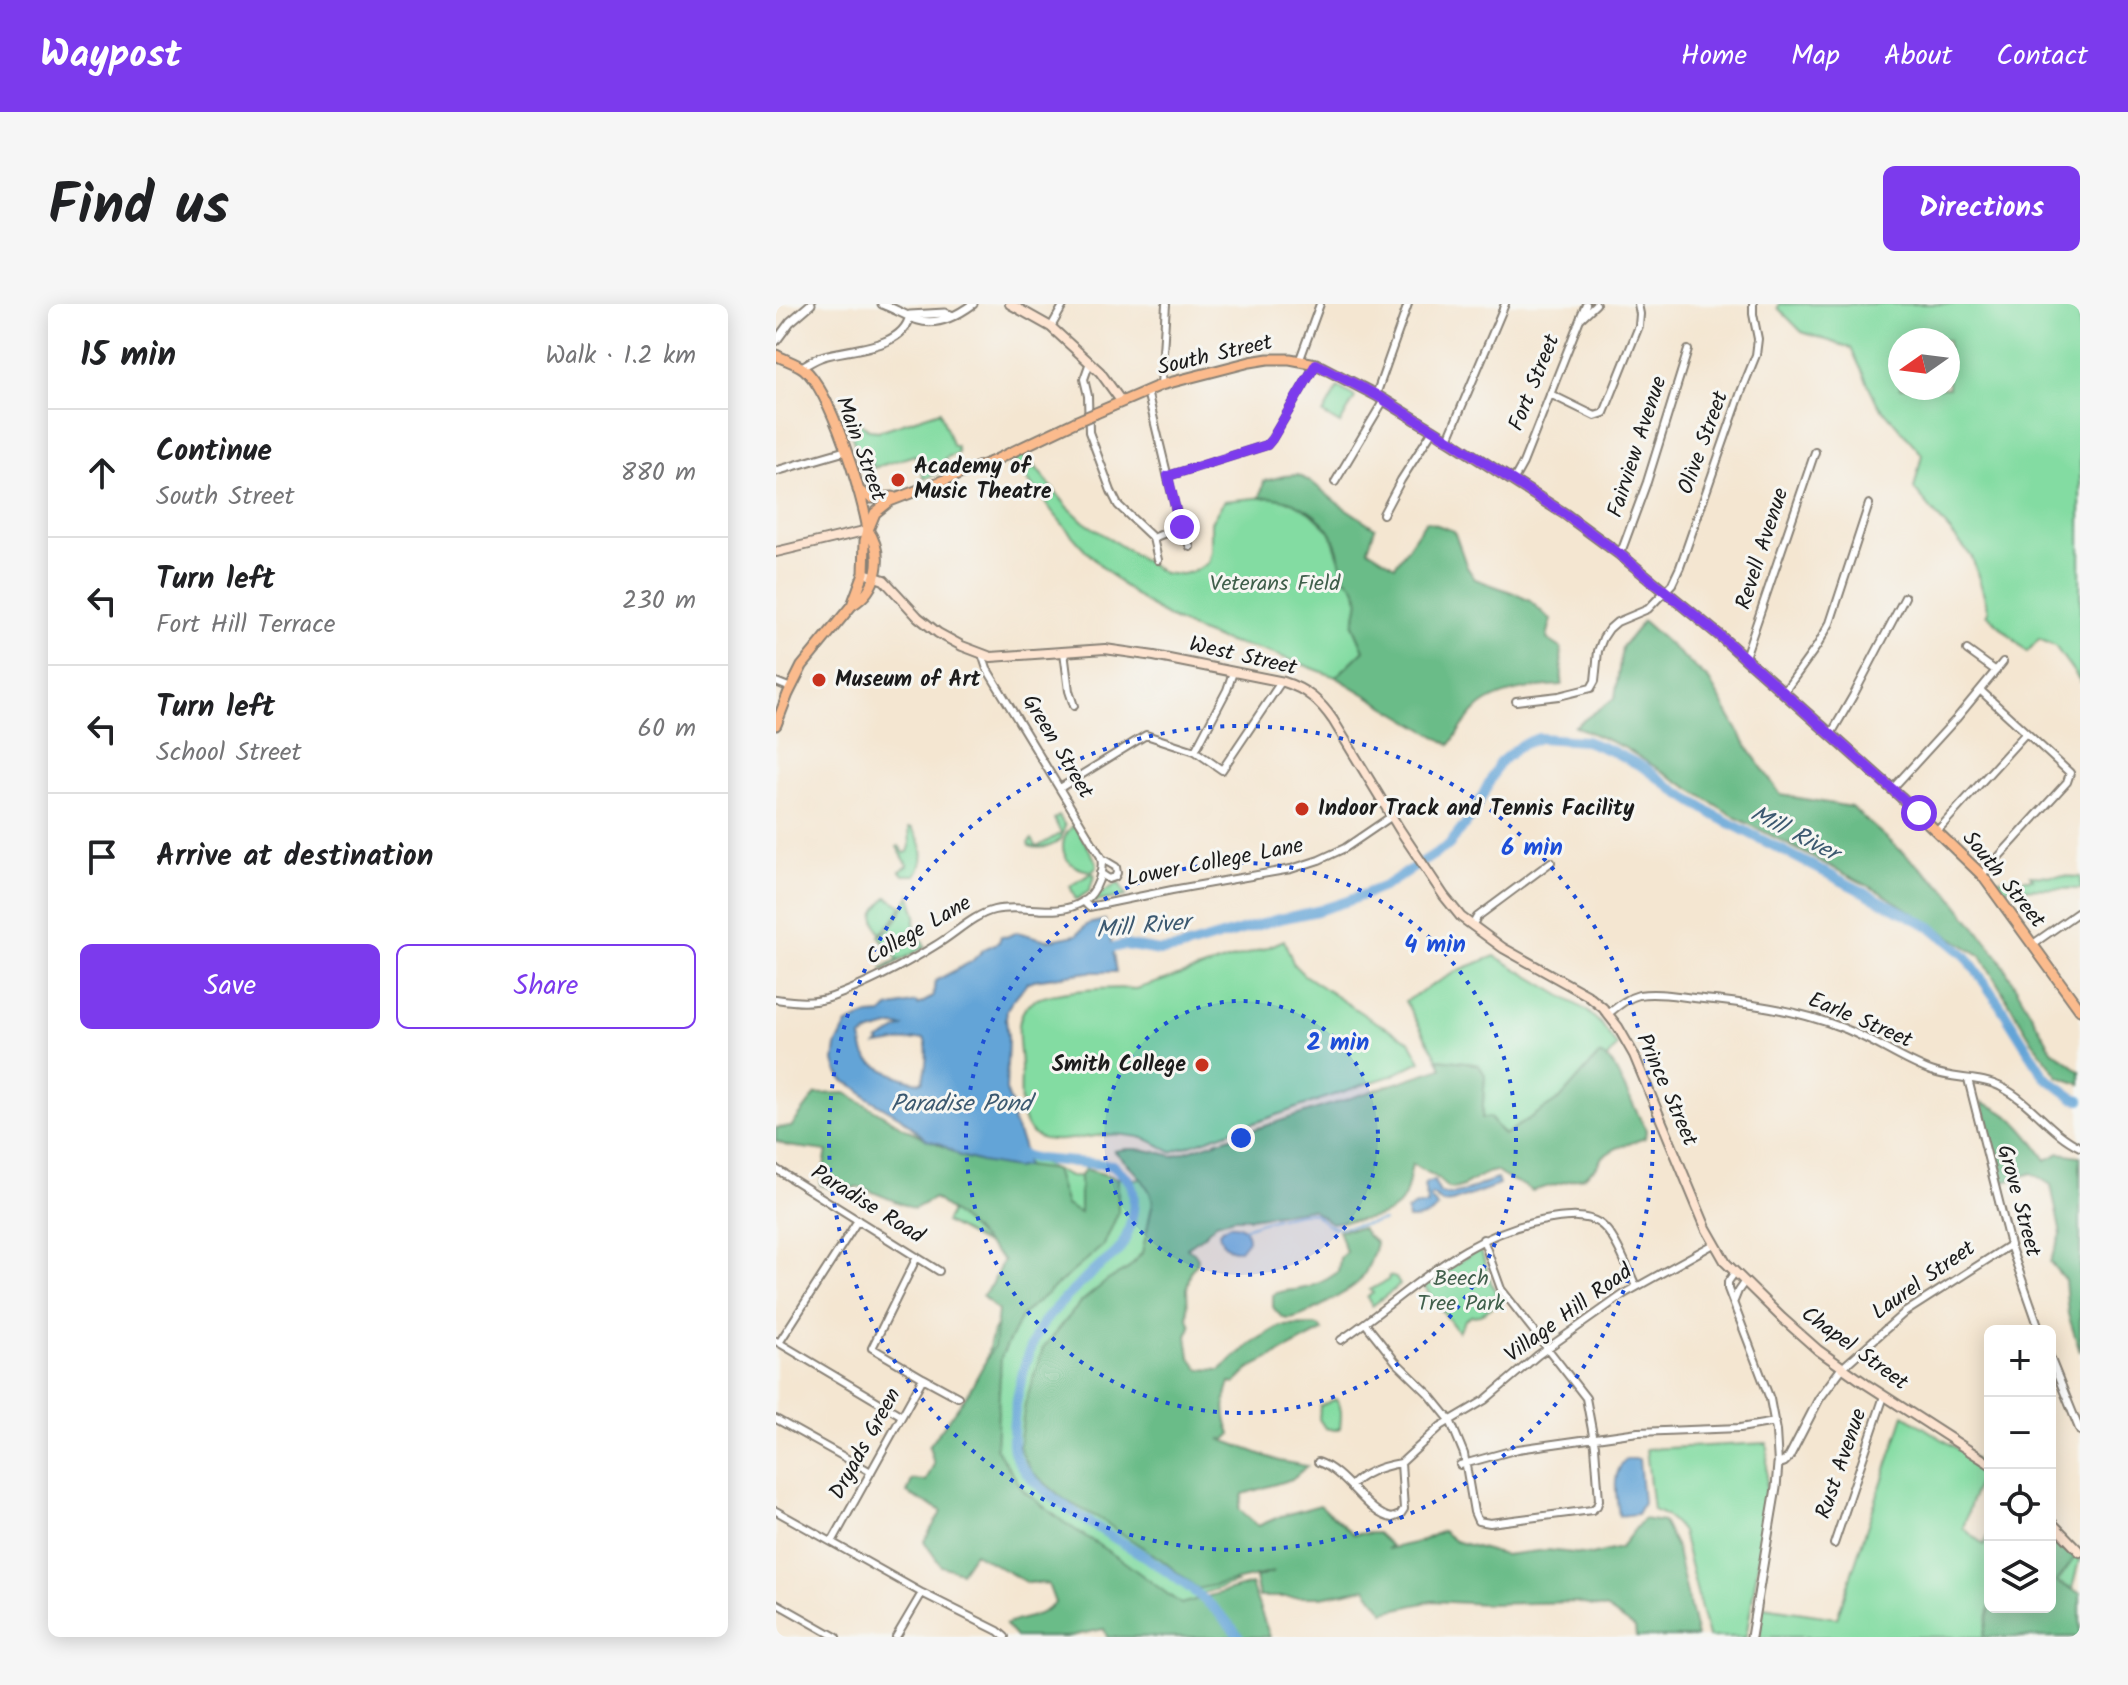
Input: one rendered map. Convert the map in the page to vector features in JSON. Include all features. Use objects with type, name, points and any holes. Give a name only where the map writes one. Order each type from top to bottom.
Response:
[{"type":"main road","points":[[1010,304],[1051,327],[1090,362],[1121,401]]},
{"type":"main road","points":[[776,355],[802,367]]},
{"type":"main road","name":"South Street","points":[[900,496],[991,462],[1161,385],[1268,359],[1300,359],[1316,364],[1380,398],[1565,514],[1618,553],[1745,657],[1938,830],[1982,875],[2080,1010]]},
{"type":"main road","name":"Main Street","points":[[802,367],[825,400],[845,451],[868,530],[874,539],[878,566],[876,575]]},
{"type":"main road","points":[[858,490],[876,498],[900,496]]},
{"type":"main road","points":[[776,552],[868,530],[877,510],[900,496]]},
{"type":"main road","name":"Main Street","points":[[852,605],[864,573],[868,530]]},
{"type":"main road","points":[[776,725],[806,660],[871,586],[876,575],[864,573]]},
{"type":"main road","name":"West Street","points":[[876,575],[938,633],[982,654],[1000,658],[1088,649],[1123,651],[1281,682],[1302,689],[1320,703],[1455,910],[1503,948],[1553,976]]},
{"type":"main road","name":"Prince Street","points":[[1553,976],[1587,995],[1618,1027],[1634,1055],[1714,1244]]},
{"type":"main road","name":"Chapel Street","points":[[1714,1244],[1735,1272],[1801,1336],[1842,1368],[1984,1460]]},
{"type":"main road","points":[[2056,1527],[2080,1552]]},
{"type":"street","points":[[776,341],[790,322],[811,304]]},
{"type":"street","points":[[882,304],[916,320],[928,321],[946,319],[973,304]]},
{"type":"street","points":[[1051,327],[1064,304]]},
{"type":"street","points":[[1161,385],[1166,304]]},
{"type":"street","points":[[1300,359],[1320,304]]},
{"type":"street","points":[[1335,482],[1380,398],[1408,304]]},
{"type":"street","points":[[1448,439],[1505,304]]},
{"type":"street","points":[[1580,319],[1586,304]]},
{"type":"street","name":"Fort Street","points":[[1513,481],[1580,319],[1596,304]]},
{"type":"street","points":[[1550,394],[1595,416],[1604,413],[1639,326],[1638,304]]},
{"type":"street","name":"Olive Street","points":[[1665,591],[1672,584],[1680,566],[1756,355],[1758,339],[1753,304]]},
{"type":"street","points":[[802,367],[825,355],[871,346],[896,337],[904,330],[910,315]]},
{"type":"street","name":"Fairview Avenue","points":[[1618,553],[1647,482],[1688,350]]},
{"type":"street","points":[[1090,362],[1084,379],[1089,432],[1118,505],[1153,538],[1158,560]]},
{"type":"street","points":[[1168,476],[1267,445],[1316,364]]},
{"type":"street","points":[[1147,390],[1177,515],[1177,524],[1153,538]]},
{"type":"street","points":[[1383,514],[1433,430]]},
{"type":"street","points":[[776,471],[845,451]]},
{"type":"street","name":"Revell Avenue","points":[[1745,657],[1815,452]]},
{"type":"street","points":[[1784,692],[1830,623],[1869,504]]},
{"type":"street","points":[[1177,524],[1182,527],[1190,547]]},
{"type":"street","points":[[1516,701],[1559,696],[1591,688],[1596,677],[1598,651],[1610,628],[1648,609],[1665,591]]},
{"type":"street","points":[[1831,734],[1905,597]]},
{"type":"street","points":[[1967,650],[1996,671]]},
{"type":"street","points":[[1064,652],[1074,706]]},
{"type":"street","name":"Green Street","points":[[982,654],[987,669],[1101,858],[1114,865],[1117,873],[1111,879],[1104,878],[1100,873]]},
{"type":"street","points":[[1892,789],[2003,662]]},
{"type":"street","points":[[1195,751],[1233,672]]},
{"type":"street","points":[[776,682],[791,688]]},
{"type":"street","points":[[1060,788],[1146,735],[1195,751],[1222,770],[1281,682]]},
{"type":"street","points":[[1980,690],[2070,775],[1982,875]]},
{"type":"street","points":[[1938,830],[2026,733]]},
{"type":"street","name":"Lower College Lane","points":[[1083,901],[1089,907],[1291,869],[1339,852],[1392,816]]},
{"type":"street","name":"Green Street","points":[[1083,901],[1094,890],[1101,858]]},
{"type":"street","points":[[1472,926],[1488,908],[1551,862]]},
{"type":"street","name":"College Lane","points":[[776,999],[811,1003],[844,993],[928,950],[989,912],[1062,909],[1083,901]]},
{"type":"street","points":[[2033,944],[2080,911]]},
{"type":"street","name":"Earle Street","points":[[1608,1014],[1633,997],[1653,994],[1774,1007],[1843,1028],[1934,1073],[1988,1082],[2009,1091],[2057,1133],[2080,1147]]},
{"type":"street","name":"Grove Street","points":[[1968,1079],[2010,1245],[2038,1325]]},
{"type":"street","name":"Paradise Road","points":[[776,1169],[939,1271]]},
{"type":"street","points":[[1341,1340],[1393,1299],[1483,1239],[1540,1221],[1570,1217],[1591,1219],[1604,1227],[1636,1286]]},
{"type":"street","points":[[858,1220],[778,1342],[902,1416]]},
{"type":"street","points":[[1365,1323],[1450,1420],[1478,1521],[1490,1523],[1592,1510],[1599,1500],[1594,1439],[1586,1398],[1501,1289],[1483,1239]]},
{"type":"street","name":"Village Hill Road","points":[[1401,1463],[1432,1433],[1485,1400],[1546,1349],[1636,1286],[1714,1244]]},
{"type":"street","name":"Laurel Street","points":[[1778,1464],[1789,1457],[1819,1399],[1842,1368],[1904,1313],[2010,1245]]},
{"type":"street","name":"Dryads Green","points":[[832,1542],[923,1378],[872,1348],[917,1257]]},
{"type":"street","points":[[1735,1272],[1728,1282],[1728,1289],[1768,1392],[1775,1422],[1778,1464],[1751,1637]]},
{"type":"street","points":[[1734,1301],[1745,1281]]},
{"type":"street","points":[[2056,1372],[2080,1431]]},
{"type":"street","points":[[923,1378],[958,1397]]},
{"type":"street","name":"Rust Avenue","points":[[1834,1544],[1884,1396]]},
{"type":"street","points":[[776,1419],[871,1472]]},
{"type":"street","points":[[1463,1464],[1518,1449],[1638,1432],[1740,1428],[1775,1422]]},
{"type":"street","points":[[1318,1462],[1329,1466],[1380,1515],[1392,1518],[1404,1509],[1401,1463],[1358,1477],[1351,1486]]},
{"type":"street","points":[[776,1511],[1005,1637]]},
{"type":"street","points":[[896,1637],[922,1593]]},
{"type":"street","points":[[776,1603],[836,1637]]},
{"type":"green space","points":[[1779,304],[2080,304],[2080,681],[2055,646],[2039,639],[2027,652],[1987,614],[1989,611],[1972,557],[1914,489],[1922,454],[1877,403],[1851,348],[1802,332],[1778,308]]},
{"type":"green space","points":[[1338,387],[1355,397],[1340,424],[1323,414]]},
{"type":"green space","points":[[940,411],[958,453],[945,458],[948,470],[924,479],[915,455],[873,468],[871,460],[860,463],[850,430],[857,420],[869,430],[879,431]]},
{"type":"green space","name":"Veterans Field","points":[[1025,454],[1084,522],[1163,573],[1187,573],[1208,563],[1211,522],[1224,501],[1275,496],[1297,504],[1330,531],[1344,573],[1354,584],[1360,604],[1353,625],[1364,650],[1336,677],[1278,655],[1213,637],[1156,609],[1109,573],[1068,530],[1013,460]]},
{"type":"green space","points":[[1298,475],[1375,528],[1368,549],[1395,566],[1426,521],[1454,531],[1467,567],[1475,579],[1530,601],[1551,620],[1547,639],[1561,648],[1562,685],[1517,691],[1485,703],[1469,717],[1450,745],[1336,677],[1364,650],[1353,625],[1358,604],[1357,592],[1343,576],[1334,540],[1322,522],[1289,501],[1260,498],[1264,481]]},
{"type":"green space","points":[[1643,621],[1709,680],[1748,748],[1781,795],[1851,807],[1947,891],[1998,956],[2052,1050],[2080,1071],[2080,1084],[2059,1077],[2032,1041],[1981,956],[1880,892],[1737,818],[1623,747],[1575,726],[1615,698],[1622,647]]},
{"type":"green space","points":[[1059,816],[1065,826],[1061,839],[1046,847],[1038,848],[1029,846],[1032,839],[1037,847],[1061,833],[1054,819]]},
{"type":"green space","points":[[1073,826],[1096,861],[1093,871],[1068,861],[1064,840]]},
{"type":"green space","points":[[909,828],[916,833],[922,851],[922,863],[916,875],[903,875],[900,871],[908,866],[897,847],[904,853],[908,852]]},
{"type":"green space","points":[[1092,873],[1095,875],[1089,891],[1076,900],[1070,886]]},
{"type":"green space","points":[[2030,875],[2080,877],[2080,889],[2002,888],[1996,879],[2033,879]]},
{"type":"green space","points":[[1119,883],[1126,896],[1089,903],[1089,900]]},
{"type":"green space","points":[[910,895],[916,916],[914,924],[925,947],[883,970],[898,959],[879,936],[894,923]]},
{"type":"green space","points":[[887,897],[902,906],[880,934],[874,914]]},
{"type":"green space","points":[[1284,940],[1294,965],[1304,975],[1410,1041],[1421,1061],[1391,1076],[1171,1152],[1137,1137],[1100,1135],[1051,1140],[1036,1136],[1030,1130],[1022,1114],[1019,1034],[1021,1018],[1029,1004],[1049,995],[1097,989],[1136,989]]},
{"type":"green space","points":[[1495,956],[1587,1011],[1617,1046],[1607,1059],[1598,1056],[1561,1098],[1504,1135],[1490,1118],[1482,1118],[1485,1076],[1478,1065],[1438,1059],[1405,1001],[1459,970]]},
{"type":"green space","points":[[1599,1055],[1613,1065],[1646,1130],[1645,1138],[1602,1157],[1597,1166],[1583,1177],[1532,1191],[1496,1171],[1454,1189],[1412,1164],[1402,1201],[1396,1208],[1379,1216],[1331,1223],[1311,1209],[1216,1223],[1187,1248],[1198,1258],[1191,1270],[1187,1288],[1190,1357],[1199,1369],[1220,1370],[1253,1342],[1280,1326],[1315,1325],[1322,1331],[1249,1369],[1235,1384],[1230,1383],[1226,1395],[1225,1408],[1231,1434],[1226,1440],[1220,1439],[1279,1461],[1307,1466],[1292,1479],[1243,1494],[1239,1509],[1258,1526],[1320,1505],[1353,1534],[1377,1533],[1391,1546],[1387,1549],[1419,1542],[1442,1531],[1455,1541],[1504,1555],[1547,1550],[1591,1555],[1620,1548],[1643,1519],[1663,1522],[1676,1547],[1697,1637],[1636,1637],[1635,1628],[1607,1609],[1574,1602],[1486,1604],[1432,1601],[1384,1612],[1366,1588],[1321,1597],[1259,1597],[1255,1578],[1274,1572],[1198,1589],[1162,1560],[1097,1517],[1066,1501],[1031,1471],[1019,1447],[1025,1404],[1043,1348],[1081,1302],[1108,1280],[1128,1269],[1142,1253],[1153,1201],[1142,1180],[1114,1151],[1136,1149],[1173,1156],[1442,1068],[1438,1059],[1466,1062],[1481,1068],[1485,1075],[1482,1118],[1490,1118],[1504,1135],[1561,1098]]},
{"type":"green space","points":[[846,1093],[908,1130],[971,1159],[1055,1170],[1066,1205],[1080,1213],[1080,1177],[1085,1169],[1118,1178],[1118,1213],[1104,1245],[1022,1315],[1001,1357],[996,1448],[1024,1491],[1181,1604],[1251,1584],[1270,1637],[1107,1637],[1104,1629],[1066,1637],[1016,1637],[1005,1625],[1037,1615],[1055,1603],[1048,1584],[1026,1582],[974,1553],[961,1572],[941,1566],[924,1541],[942,1511],[907,1493],[912,1480],[926,1481],[934,1464],[929,1446],[968,1393],[994,1346],[998,1311],[982,1296],[992,1285],[1003,1260],[934,1198],[914,1209],[863,1188],[820,1185],[827,1151],[787,1146],[776,1141],[776,1128],[791,1127],[816,1094]]},
{"type":"green space","points":[[1982,1102],[2003,1112],[2019,1125],[2046,1160],[2060,1153],[2080,1156],[2080,1352],[2068,1314],[2065,1280],[2050,1262],[2061,1235],[2051,1185],[2032,1173],[2002,1183]]},
{"type":"green space","points":[[990,1141],[1070,1176],[1141,1179],[1169,1168],[1133,1348],[1231,1581],[1236,1583],[1196,1595],[1223,1614],[1223,1637],[1012,1511],[974,1412],[993,1331],[1039,1273],[945,1222]]},
{"type":"green space","points":[[1362,1228],[1376,1243],[1361,1279],[1303,1315],[1288,1319],[1279,1314],[1273,1307],[1273,1295],[1310,1287],[1338,1272],[1340,1258],[1346,1252],[1338,1230]]},
{"type":"green space","name":"Beech Tree Park","points":[[1480,1248],[1492,1285],[1501,1301],[1480,1315],[1465,1320],[1458,1332],[1424,1286]]},
{"type":"green space","points":[[1389,1276],[1396,1278],[1400,1285],[1372,1306],[1367,1297],[1373,1293],[1370,1290],[1388,1280]]},
{"type":"green space","points":[[1336,1399],[1341,1409],[1340,1428],[1325,1428],[1319,1419],[1320,1406]]},
{"type":"green space","points":[[1904,1415],[1983,1465],[1963,1528],[1984,1545],[1984,1613],[2056,1613],[2056,1534],[2079,1560],[2070,1597],[2045,1637],[1759,1637],[1763,1607],[1837,1618]]},
{"type":"green space","points":[[1767,1443],[1764,1516],[1746,1637],[1708,1637],[1682,1532],[1670,1519],[1653,1510],[1646,1449]]},
{"type":"green space","points":[[2056,1537],[2074,1558],[2057,1582],[2080,1593],[2080,1637],[1983,1637],[1988,1613],[2056,1613]]},
{"type":"water","name":"Paradise Pond","points":[[1105,920],[1116,972],[1088,972],[1034,980],[1027,983],[1007,1009],[1006,1090],[1013,1122],[1023,1145],[1026,1166],[1015,1168],[981,1162],[927,1140],[900,1117],[843,1080],[837,1071],[834,1061],[836,1046],[847,1024],[869,1015],[882,1014],[888,1008],[916,1002],[918,1005],[933,997],[935,981],[971,962],[984,949],[999,942],[1001,936],[1017,932],[1047,940],[1056,939],[1076,935],[1088,924]],"holes":[[[893,1026],[903,1027],[878,1041],[877,1045],[924,1038],[926,1060],[922,1082],[883,1069],[864,1052],[861,1038]]]},
{"type":"water","points":[[1497,1179],[1499,1185],[1452,1202],[1443,1203],[1432,1195],[1430,1198],[1438,1207],[1435,1210],[1424,1217],[1408,1219],[1407,1210],[1428,1205],[1424,1185],[1427,1182],[1434,1181],[1440,1193],[1447,1195]]},
{"type":"water","points":[[1228,1225],[1239,1226],[1246,1232],[1248,1240],[1240,1250],[1229,1248],[1221,1240],[1219,1232]]},
{"type":"water","points":[[1626,1459],[1639,1459],[1643,1503],[1637,1514],[1619,1516],[1616,1479]]},
{"type":"waterway","name":"Mill River","points":[[1099,951],[1125,945],[1160,951],[1178,949],[1317,911],[1385,886],[1449,845],[1472,816],[1499,763],[1521,745],[1539,738],[1586,741],[1645,768],[1716,816],[1931,927],[1966,956],[2045,1077],[2080,1100]]},
{"type":"waterway","name":"Mill River","points":[[1011,1151],[1036,1159],[1113,1165],[1130,1182],[1134,1198],[1129,1227],[1118,1251],[1062,1302],[1037,1334],[1021,1381],[1015,1415],[1013,1444],[1018,1461],[1049,1494],[1200,1596],[1239,1637]]},
{"type":"waterway","points":[[1244,1229],[1307,1213],[1315,1214],[1333,1227],[1384,1221]]},
{"type":"place","name":"Academy of Music Theatre","points":[[898,480]]},
{"type":"place","name":"Museum of Art","points":[[819,680]]},
{"type":"place","name":"Indoor Track and Tennis Facility","points":[[1302,809]]},
{"type":"place","name":"Smith College","points":[[1202,1065]]},
{"type":"route","points":[[1182,527],[1177,524],[1168,476],[1267,445],[1316,364],[1376,395],[1448,439],[1565,514],[1618,553],[1719,635],[1919,813]]}]
